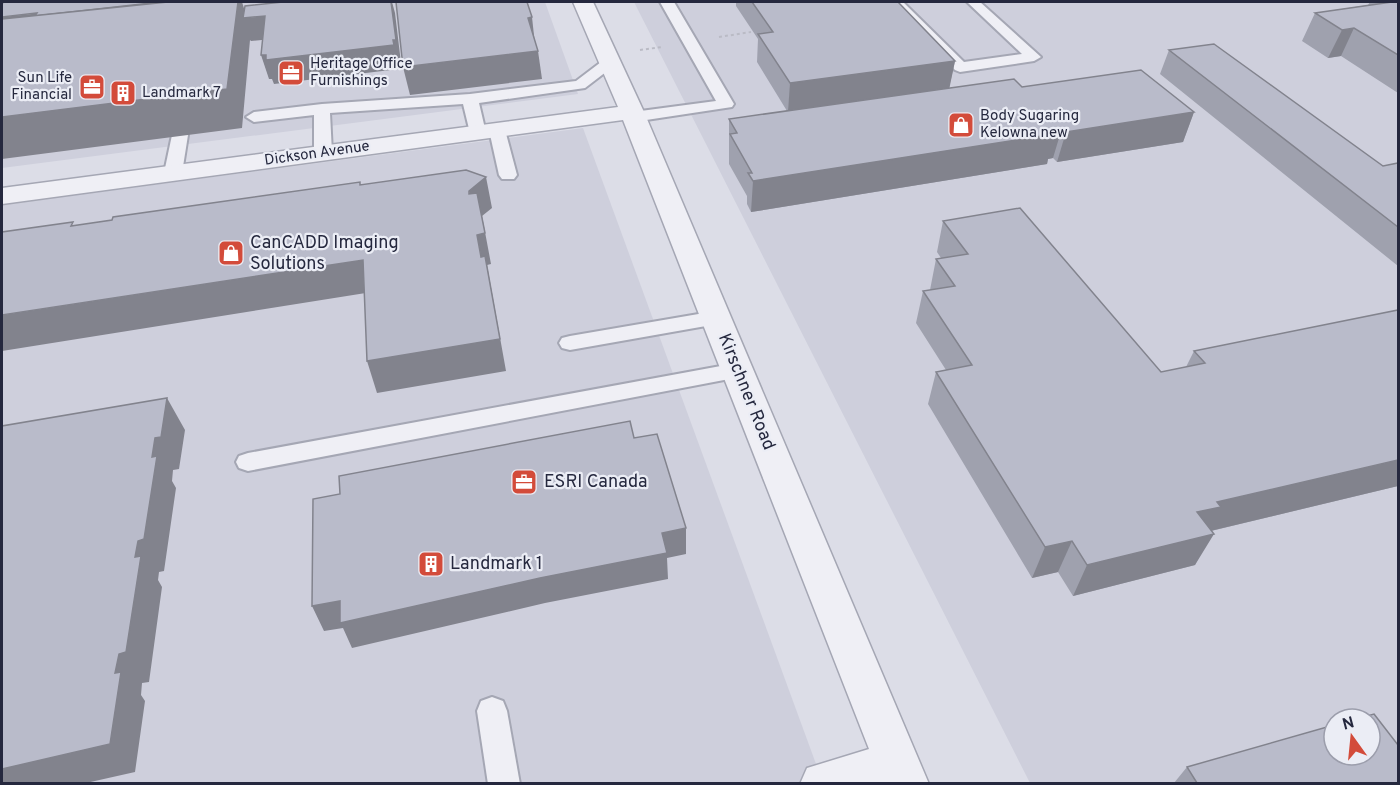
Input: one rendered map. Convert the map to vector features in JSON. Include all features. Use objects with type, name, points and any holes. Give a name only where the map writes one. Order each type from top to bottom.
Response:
[{"type":"street","name":"Kirschner Road","points":[[583,2],[624,56],[633,114],[901,773]]},
{"type":"street","name":"Dickson Avenue","points":[[2,196],[488,131],[633,114]]},
{"type":"street","points":[[823,783],[901,773]]},
{"type":"lane","points":[[633,114],[726,104],[667,2]]},
{"type":"lane","points":[[896,2],[960,67],[1034,57],[973,2]]},
{"type":"lane","points":[[254,117],[322,109],[470,99],[580,85],[624,56]]},
{"type":"lane","points":[[470,99],[508,175]]},
{"type":"lane","points":[[322,109],[323,153]]},
{"type":"lane","points":[[173,173],[180,135]]},
{"type":"lane","points":[[570,343],[716,318]]},
{"type":"lane","points":[[248,462],[737,371]]},
{"type":"lane","points":[[492,711],[504,783]]},
{"type":"path","points":[[718,37],[751,32]]},
{"type":"path","points":[[624,56],[669,46]]},
{"type":"shaded area","points":[[2,2],[545,2],[578,94],[2,168]]},
{"type":"shaded area","points":[[634,2],[1398,2],[1398,783],[1030,783]]},
{"type":"shaded area","points":[[583,128],[823,783],[2,783],[2,205]]},
{"type":"building","points":[[3,2],[151,3],[35,16],[37,13],[2,17]]},
{"type":"building","points":[[168,2],[238,2],[227,89],[2,117],[2,19]]},
{"type":"building","points":[[283,2],[391,2],[396,40],[393,40],[394,45],[266,60],[266,55],[261,55],[265,16],[243,18],[245,6]]},
{"type":"building","points":[[396,2],[527,2],[532,17],[528,18],[538,51],[403,67]]},
{"type":"building","points":[[752,2],[898,2],[955,61],[790,83],[758,34],[773,32]]},
{"type":"building","points":[[1398,2],[1398,55],[1354,28],[1342,30],[1315,13]]},
{"type":"building","points":[[1214,44],[1383,166],[1398,163],[1398,227],[1169,50]]},
{"type":"building","points":[[1141,70],[1194,112],[1066,132],[1062,128],[1051,130],[1055,134],[753,181],[748,173],[752,173],[730,134],[737,133],[729,119],[1014,79],[1022,87]]},
{"type":"building","points":[[466,170],[486,177],[469,191],[469,194],[477,193],[485,233],[477,235],[481,257],[485,256],[500,339],[367,361],[363,260],[2,315],[2,232],[73,222],[71,226],[112,220],[113,217],[360,182],[360,185]]},
{"type":"building","points":[[1020,208],[1161,372],[1205,363],[1194,351],[1398,310],[1398,460],[1217,502],[1221,507],[1197,512],[1214,534],[1087,565],[1072,541],[1045,547],[936,372],[972,365],[923,291],[955,286],[936,259],[968,254],[943,221]]},
{"type":"building","points":[[167,398],[161,437],[155,438],[152,457],[157,456],[144,539],[138,541],[135,557],[141,556],[126,652],[119,654],[115,673],[121,672],[110,744],[2,769],[2,426]]},
{"type":"building","points":[[630,421],[634,438],[657,434],[686,528],[662,533],[667,553],[540,578],[340,623],[340,601],[312,606],[313,499],[340,494],[339,476]]},
{"type":"building","points":[[1382,724],[1398,745],[1398,783],[1197,783],[1187,767],[1322,728],[1322,767],[1382,767]]},
{"type":"place","name":"Heritage Office Furnishings","points":[[291,73]]},
{"type":"place","name":"Sun Life Financial","points":[[92,87]]},
{"type":"place","name":"Landmark 7","points":[[123,93]]},
{"type":"place","name":"Body Sugaring Kelowna new","points":[[961,125]]},
{"type":"place","name":"CanCADD Imaging Solutions","points":[[231,253]]},
{"type":"place","name":"ESRI Canada","points":[[524,482]]},
{"type":"place","name":"Landmark 1","points":[[431,564]]}]
